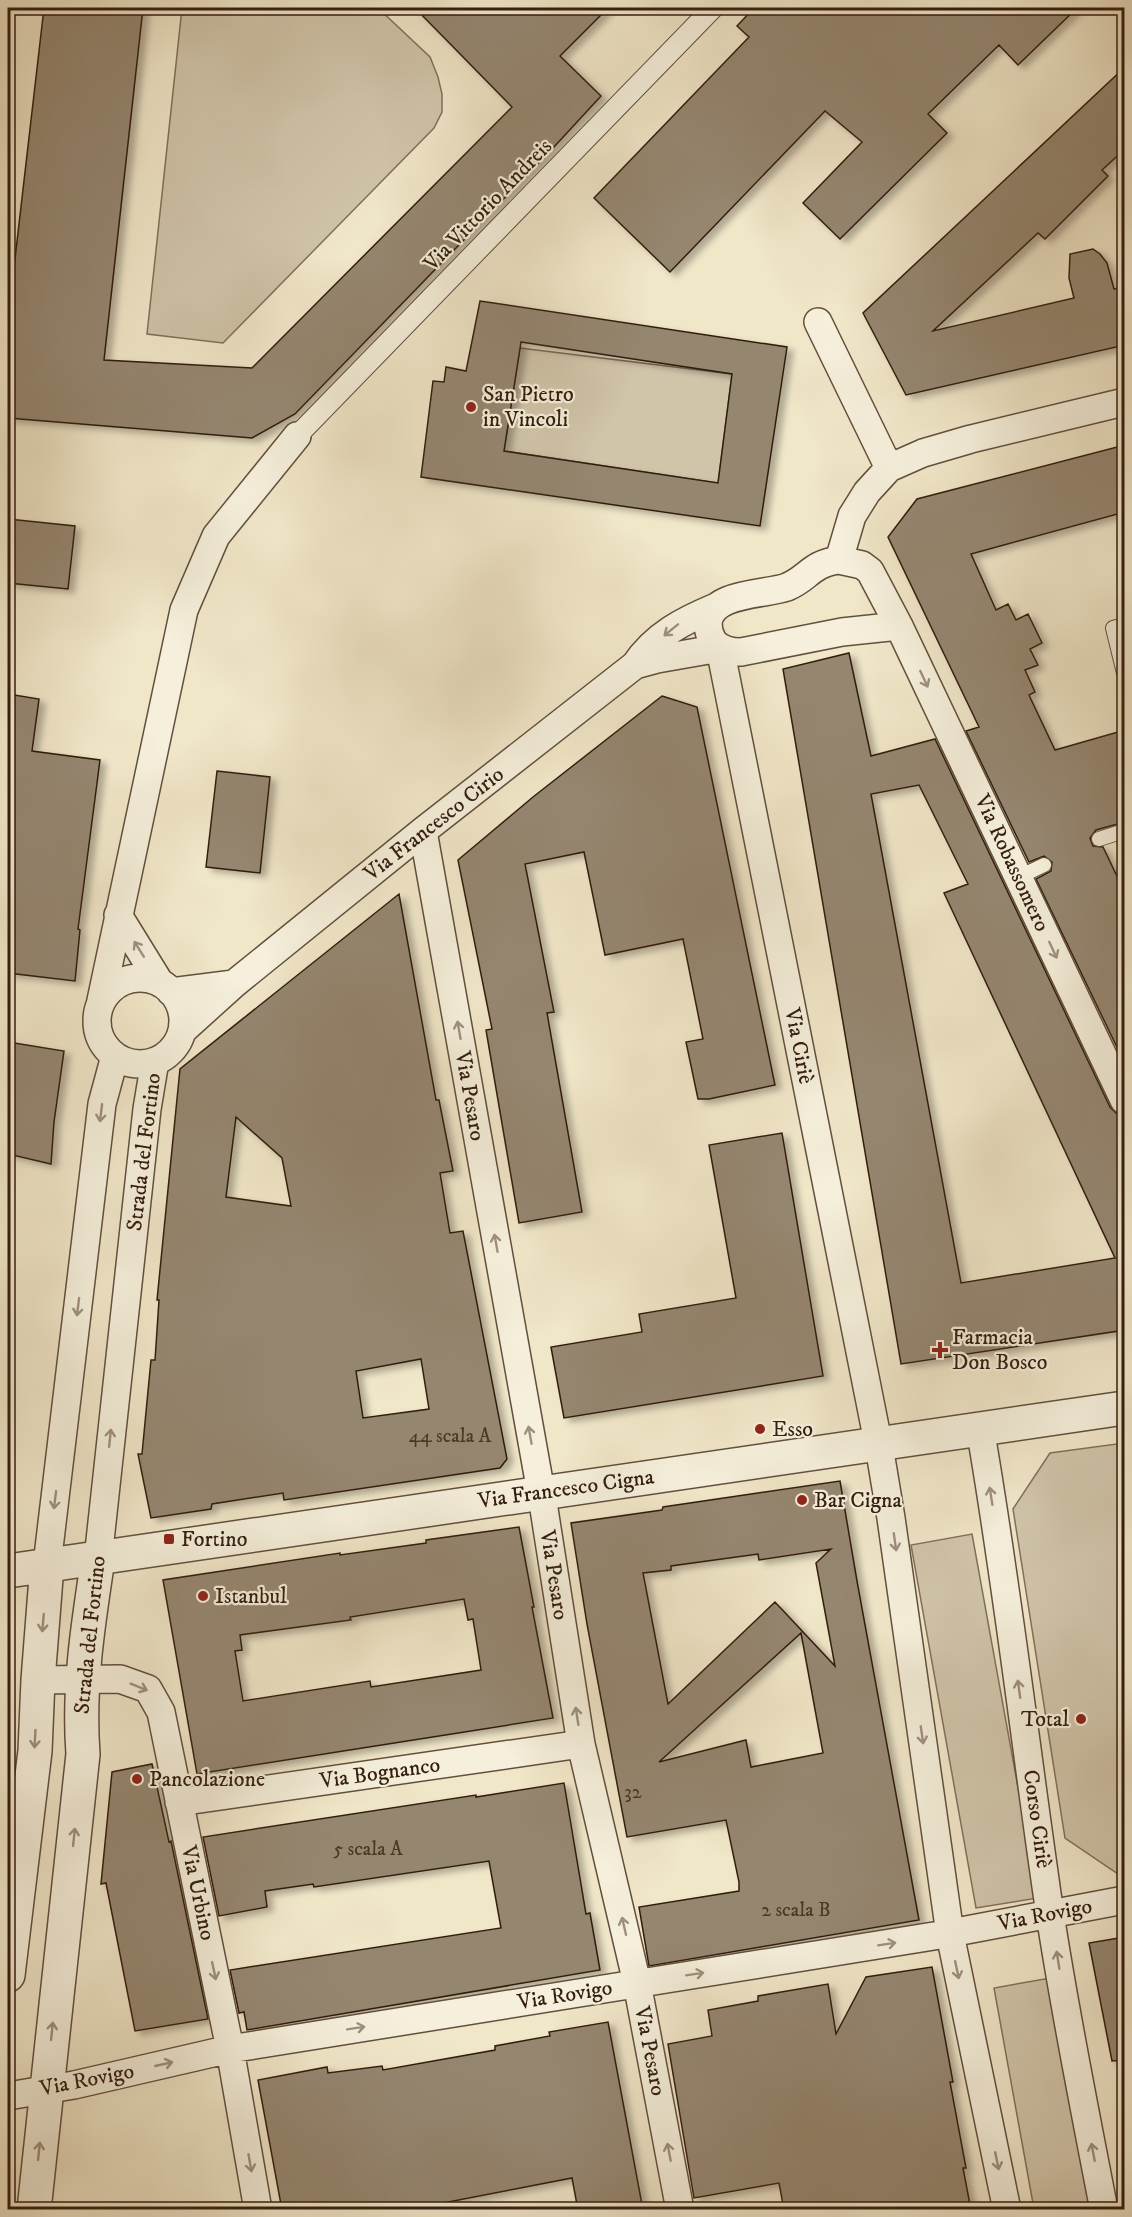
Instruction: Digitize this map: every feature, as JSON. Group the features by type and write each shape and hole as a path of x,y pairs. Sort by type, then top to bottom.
{"street":[{"name":"Via Vittorio Andreis","path":"297,436 713,8"},
{"path":"818,322 889,468"},
{"path":"839,560 852,516 867,492 889,468 924,453 971,439 1125,402"},
{"path":"118,915 179,1004 183,1017 182,1031 176,1044 167,1054 155,1061 141,1064 128,1062 115,1056 105,1046 99,1033 97,1019 118,915 184,610 216,536 297,436"},
{"name":"Via Francesco Cirio","path":"182,1031 234,984 423,831 635,665 645,651 681,622 716,607 728,599 784,588 813,568 825,562 839,560"},
{"name":"Via Robassomero","path":"839,560 862,565 870,571 899,626 1125,1100"},
{"name":"Via Ciriè","path":"716,607 708,625 710,634 720,648 878,1443"},
{"name":"Via Francesco Cirio","path":"635,665 720,648 741,652 842,632 899,626"},
{"name":"Via Pesaro","path":"423,831 540,1493 581,1744 637,1983 680,2210"},
{"path":"100,1005 113,988 132,978 146,978 166,987 234,984"},
{"name":"Strada del Fortino","path":"8,1975 35,1751 47,1565 102,1104 115,1056"},
{"name":"Strada del Fortino","path":"34,2210 45,2089 83,1754 82,1681 98,1558 147,1109 155,1061"},
{"name":"Via Francesco Cigna","path":"8,1570 1125,1408"},
{"name":"Corso Ciriè","path":"980,1428 996,1522 1050,1914 1104,2210"},
{"path":"878,1443 891,1518 950,1934 1007,2210"},
{"name":"Via Urbino","path":"38,1680 120,1679 148,1689 161,1712 230,2049 258,2210"},
{"name":"Via Bognanco","path":"179,1802 581,1744"},
{"name":"Via Rovigo","path":"8,2096 74,2085 230,2049 950,1934 1125,1899"}],"lane":[{"path":"1125,625 1113,628 1125,673"},
{"path":"1099,839 1125,831"},
{"path":"1018,877 1044,865"}],"shaded area":[{"path":"182,8 378,8 430,57 442,94 442,112 434,128 223,343 147,334"},
{"path":"520,348 732,374 718,483 504,451"},
{"path":"1124,1443 1124,1878 1065,1838 1013,1509 1050,1453"},
{"path":"972,1534 1038,1898 976,1908 911,1545"},
{"path":"1056,1977 1098,2209 1034,2209 994,1988"}],"building":[{"path":"44,8 143,8 104,360 252,368 512,107 415,8 608,8 560,56 601,96 295,414 252,438 8,418 8,319"},
{"path":"754,8 1077,8 1018,65 999,45 928,114 947,133 840,239 803,203 862,142 825,111 670,272 594,198 749,37 737,26"},
{"path":"1125,67 1125,149 1102,170 1108,176 1045,239 1038,233 933,331 1074,298 1069,278 1070,254 1093,249 1107,263 1114,289 1125,287 1125,345 906,395 863,313"},
{"path":"480,301 787,347 760,526 421,477 433,381 444,382 446,367 466,371","holes":["521,342 732,374 718,483 504,451"]},
{"path":"1125,445 1125,512 971,554 996,610 1008,604 1016,620 1028,614 1042,643 1030,649 1038,665 1025,670 1035,692 1029,695 1055,750 1125,730 1125,822 1096,830 1090,838 1093,846 1103,847 1125,893 1125,1064 1036,879 1051,871 1052,862 1044,856 1029,862 966,731 979,727 888,537 917,499"},
{"path":"8,519 75,526 68,589 8,583"},
{"path":"849,653 871,756 935,739 1110,1107 1116,1113 1125,1115 1125,1330 901,1364 783,669","holes":["919,785 968,884 944,893 1115,1258 961,1283 871,794"]},
{"path":"8,694 39,699 32,751 100,760 78,929 80,930 75,981 8,973"},
{"path":"662,696 697,707 775,1085 709,1099 698,1099 686,1042 703,1039 683,939 605,955 584,852 525,864 554,1012 547,1013 582,1212 519,1223 486,1030 492,1029 458,860 533,797"},
{"path":"217,771 270,777 260,873 206,867"},
{"path":"399,894 436,1100 439,1100 453,1171 440,1173 450,1233 463,1231 507,1459 500,1468 284,1500 283,1493 212,1504 211,1509 151,1518 138,1454 142,1454 151,1360 155,1360 159,1300 157,1300 180,1069","holes":["236,1117 282,1158 291,1206 226,1197","421,1359 429,1409 363,1418 356,1371"]},
{"path":"8,1042 64,1051 54,1122 51,1164 8,1154"},
{"path":"782,1133 823,1376 564,1418 551,1347 642,1332 639,1314 736,1298 709,1145"},
{"path":"840,1481 919,1920 649,1966 639,1907 739,1891 739,1882 726,1820 627,1837 587,1624 571,1523 662,1510 663,1507","holes":["831,1549 816,1563 835,1666 775,1602 668,1704 643,1573 671,1570 671,1566 758,1554 759,1560","801,1633 823,1753 751,1767 746,1740 659,1762"]},
{"path":"519,1527 553,1718 197,1774 163,1580 340,1553 340,1555 426,1543 426,1540","holes":["464,1599 468,1620 473,1619 481,1670 371,1687 370,1681 243,1701 235,1651 242,1650 240,1635 351,1620 350,1617"]},
{"path":"152,1764 169,1842 171,1841 208,2019 135,2031 106,1883 101,1884 112,1772"},
{"path":"564,1783 586,1914 590,1913 600,1970 247,2030 244,2012 239,2013 230,1970 501,1928 489,1861 314,1887 313,1884 265,1891 267,1907 219,1916 203,1837"},
{"path":"1125,1937 1125,2060 1112,2061 1089,1943"},
{"path":"932,1967 953,2082 950,2082 966,2168 963,2168 971,2210 784,2210 779,2183 694,2198 668,2044 712,2036 708,2010 758,2001 758,1996 828,1984 836,2034 866,1977"},
{"path":"608,2022 643,2210 578,2210 572,2178 407,2210 282,2210 258,2080 327,2067 328,2073 382,2066 383,2070 495,2050 495,2046 550,2036 549,2032"}],"place":[{"name":"San Pietro in Vincoli","path":"471,407"},
{"name":"Farmacia Don Bosco","path":"940,1350"},
{"name":"Esso","path":"760,1429"},
{"name":"Bar Cigna","path":"802,1500"},
{"name":"Fortino","path":"169,1539"},
{"name":"Istanbul","path":"203,1596"},
{"name":"Total","path":"1081,1719"},
{"name":"Pancolazione","path":"137,1779"}]}
